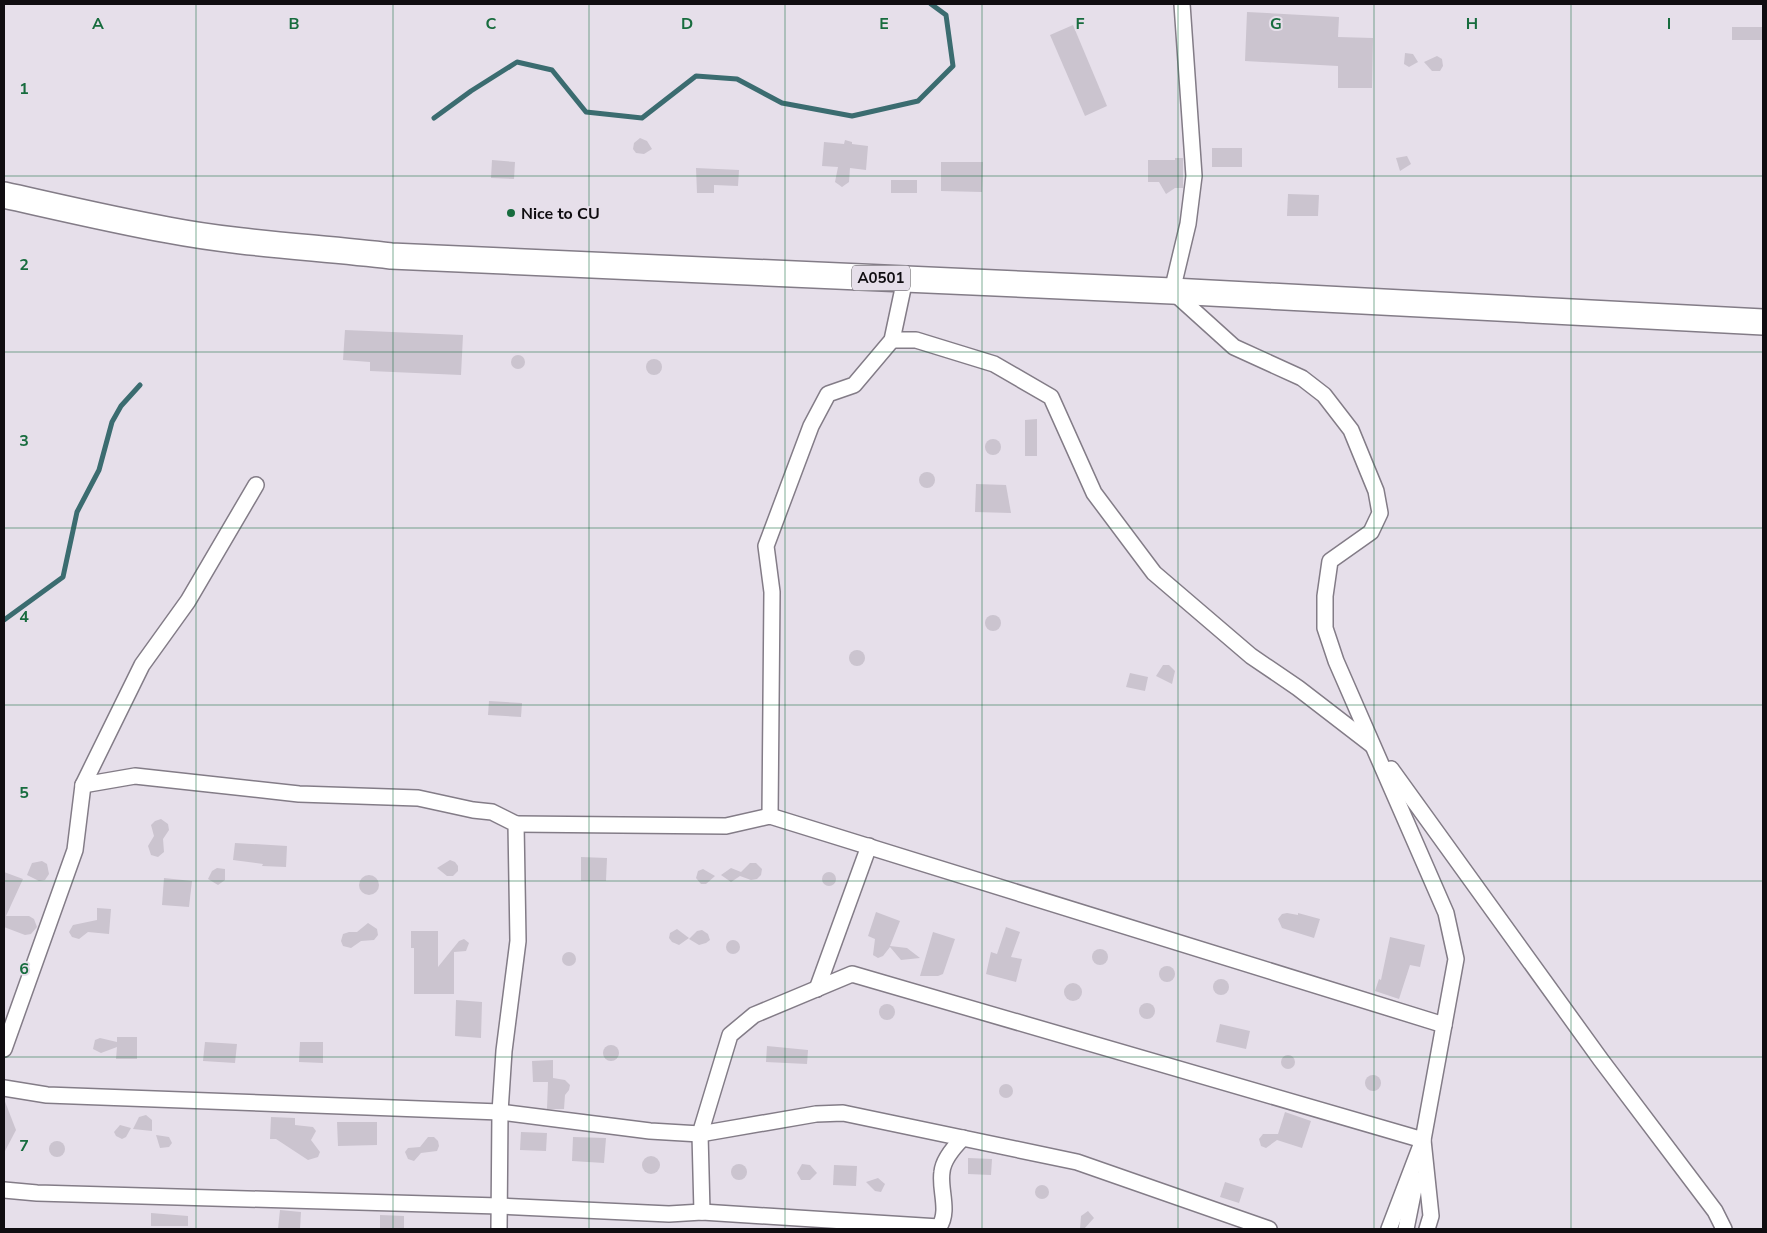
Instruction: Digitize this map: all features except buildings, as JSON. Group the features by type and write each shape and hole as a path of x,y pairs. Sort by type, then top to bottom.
{"highway":[{"name":"A0501","path":"4,195 168,230 246,242 311,246 391,256 1172,291 1763,322"}],"street":[{"path":"1182,4 1194,176 1188,224 1172,291 1234,347 1302,378 1324,395 1350,430 1376,491 1380,513 1371,532 1330,561 1325,596 1325,628 1336,661 1446,913 1456,959 1406,1229"},
{"path":"770,816 772,592 766,546 811,426 828,394 854,385 892,340 905,279"},
{"path":"892,340 916,340 994,364 1051,397 1094,493 1154,572 1251,656 1298,688 1375,748 1601,1060 1715,1211 1724,1229"},
{"path":"4,1049 75,850 83,785 142,665 188,601 256,485"},
{"path":"83,785 136,776 299,794 418,798 473,810 492,812 516,824 726,826 770,816 1446,1018"},
{"path":"498,1229 500,1112 504,1051 518,940 516,824"},
{"path":"817,989 869,846"},
{"path":"702,1212 700,1134 730,1035 754,1015 852,974 1423,1140"},
{"path":"4,1088 48,1095 500,1112 650,1131 700,1134 816,1114 844,1113 1077,1162 1269,1229"},
{"path":"4,1190 37,1193 499,1206 669,1214 702,1212 939,1227 942,1222 944,1200 942,1170 956,1145 963,1138"},
{"path":"1389,1229 1423,1140"},
{"path":"1423,1140 1431,1216 1428,1229"}],"waterway":[{"path":"434,118 471,91 517,62 552,70 586,112 642,118 696,76 737,79 782,103 852,116 918,101 953,66 946,15 931,4"},
{"path":"4,620 63,577 77,512 99,470 112,422 121,406 140,385"}],"place":[{"name":"Nice to CU","path":"511,213"}]}
